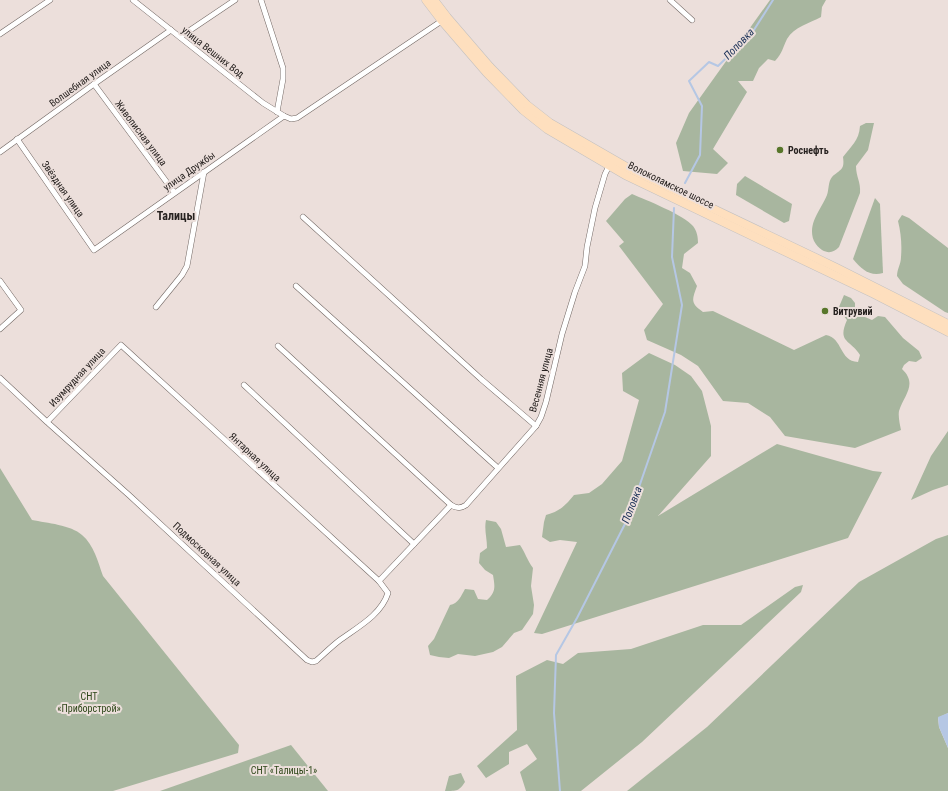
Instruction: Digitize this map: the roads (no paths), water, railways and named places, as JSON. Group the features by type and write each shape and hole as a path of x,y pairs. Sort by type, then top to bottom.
{"main road":[{"name":"Волоколамское шоссе","path":"426,0 527,105 539,115 565,132 630,169 842,270 948,324"},
{"name":"Волоколамское шоссе","path":"434,0 444,19 486,72 535,121 547,129 609,166 874,294 948,332"}],"street":[{"path":"0,34 50,0"},
{"name":"улица Вешних Вод","path":"133,0 264,103 284,116"},
{"path":"180,37 235,0"},
{"path":"261,0 283,68 284,79 277,112"},
{"path":"670,0 692,20"},
{"path":"284,116 291,119 296,118 444,19"},
{"name":"Волшебная улица","path":"0,152 171,30"},
{"name":"Живописная улица","path":"94,84 174,192"},
{"name":"улица Дружбы","path":"94,250 174,192 284,116"},
{"name":"Звёздная улица","path":"18,139 94,250"},
{"name":"Весенняя улица","path":"451,504 456,508 462,508 466,505 536,426 541,417 562,334 585,266 587,247 595,208 605,174 609,166"},
{"path":"156,307 187,266 204,172"},
{"path":"303,217 481,379 536,426"},
{"path":"0,280 21,310 0,329"},
{"path":"296,286 498,468"},
{"name":"Изумрудная улица","path":"47,422 120,345"},
{"name":"Янтарная улица","path":"120,345 379,581"},
{"path":"278,346 451,504 379,581"},
{"name":"Подмосковная улица","path":"0,378 307,660 312,662 316,661 338,641 355,630 380,609 386,601 388,593 379,581"},
{"path":"244,385 414,544"}],"water":[{"path":"948,713 948,748 939,727 938,717"}],"waterway":[{"name":"Поповка","path":"685,183 700,155 702,106 689,81 709,62 718,66 752,33 773,0"},
{"name":"Поповка","path":"560,791 554,713 556,655 577,618 629,516 665,412 682,305 672,257 674,208"}],"place":[{"name":"Роснефть","path":"780,150"},
{"name":"Витрувий","path":"825,311"}],"district":[{"name":"Талицы","path":"176,216"}],"park label":[{"name":"СНТ «Приборстрой»","path":"89,702"},
{"name":"СНТ «Талицы-1»","path":"284,770"}]}
